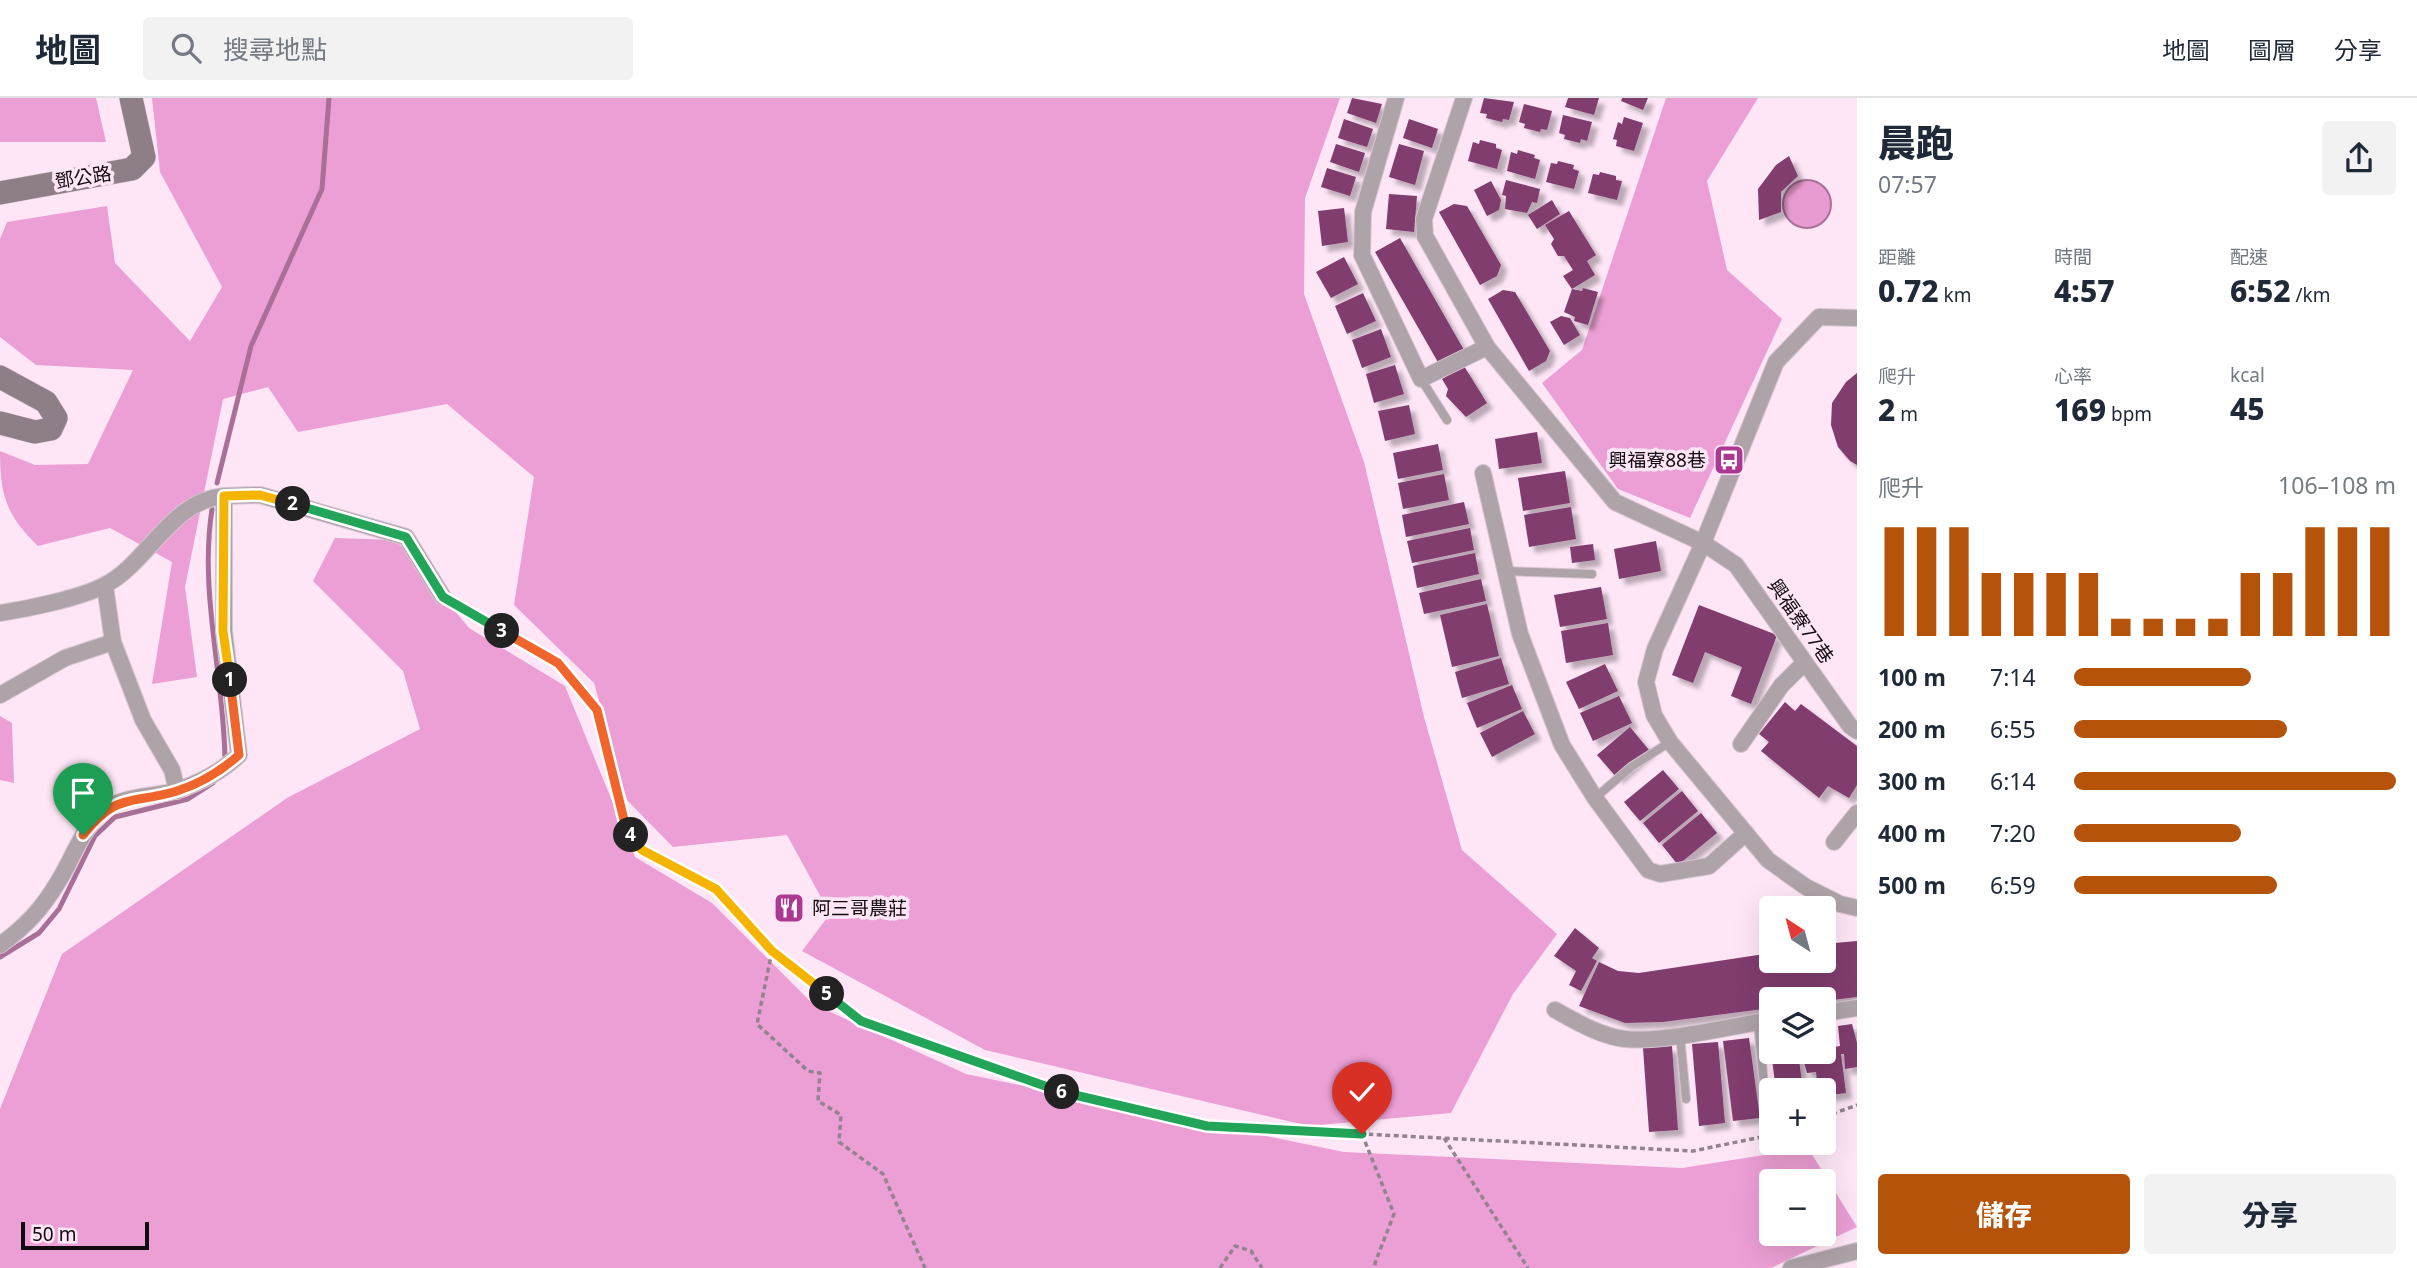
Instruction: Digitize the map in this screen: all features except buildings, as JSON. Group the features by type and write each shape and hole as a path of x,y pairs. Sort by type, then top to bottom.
{"street":[{"name":"鄧公路","path":"0,193 132,169 144,157 131,98"},
{"path":"1396,98 1363,212 1362,256 1421,379 1487,347"},
{"path":"1464,98 1424,219 1425,236 1487,347 1615,502 1703,543"},
{"path":"1857,318 1819,317 1776,362 1703,543 1655,649 1646,682 1654,715 1670,742 1768,860 1806,887 1840,904 1857,908"},
{"path":"0,377 46,402 56,418 51,429 35,432 0,423"},
{"path":"1483,473 1503,571 1520,634 1562,745 1595,798 1648,870 1660,874 1709,866 1746,833"},
{"path":"0,612 26,609 105,586 130,565 176,518 205,498 224,496 260,495 406,537 443,597"},
{"path":"0,945 28,925 58,882 83,835 101,813 123,800 177,791 210,775 239,755 223,631 224,496"},
{"name":"興福寮77巷","path":"1703,543 1736,565 1804,663 1850,726 1857,731"},
{"path":"105,586 113,642 143,720 172,770 177,791"},
{"path":"0,695 65,658 113,642"},
{"path":"1741,744 1781,686 1804,663"},
{"path":"1834,842 1857,813"},
{"path":"1836,1011 1857,1008"},
{"path":"1555,1010 1590,1029 1625,1039 1680,1035 1759,1022"},
{"path":"1791,1268 1857,1251"}],"lane":[{"path":"1421,379 1447,420"},
{"path":"1503,571 1592,574"},
{"path":"1595,798 1631,767 1670,742"},
{"path":"1680,1035 1686,1099"}],"path":[{"path":"443,597 558,663 597,710 626,828 642,850 716,889 772,951 861,1021 1073,1096 1207,1126 1693,1151 1759,1137"},
{"path":"772,951 757,1024 808,1072 820,1073 818,1101 841,1115 839,1142 883,1174 925,1268"},
{"path":"1836,1113 1857,1105"},
{"path":"1362,1134 1394,1214 1375,1263 1376,1268"},
{"path":"1444,1138 1528,1268"},
{"path":"1220,1268 1235,1247 1251,1251 1262,1268"}],"shaded area":[{"path":"0,98 96,98 106,142 0,142"},
{"path":"152,98 1340,98 1305,198 1304,294 1364,462 1424,717 1462,850 1557,934 1513,994 1451,1113 1309,1126 985,1050 802,951 830,914 787,835 673,847 627,800 594,683 514,605 534,477 447,404 298,432 268,387 223,399 185,587 197,677 152,684 172,562 110,528 38,546 12,514 1,480 0,466 0,451 35,465 88,464 133,370 36,365 0,337 0,239 7,222 107,206 115,263 190,341 222,287 160,172"},
{"path":"1666,98 1758,98 1707,181 1727,270 1782,319 1690,518 1618,489 1542,383 1582,350"},
{"path":"1807,180 1824,187 1831,204 1824,221 1807,228 1790,221 1783,204 1790,187"},
{"path":"335,538 396,540 469,628 565,686 635,857 712,903 813,1004 966,1074 1344,1152 1682,1168 1764,1155 1812,1155 1821,1169 1759,1169 1759,1246 1817,1246 1771,1268 0,1268 0,1109 62,954 287,798 420,729 403,671 313,581"},
{"path":"0,716 12,723 14,783 0,780"},
{"path":"1836,1193 1857,1227 1836,1237"}],"waterway":[{"path":"217,483 251,346 322,189 329,98"},
{"path":"212,509 208,572 225,760"},
{"path":"0,957 39,933 59,909 95,836 115,817 188,799 213,783"}],"place":[{"name":"興福寮88巷","path":"1729,460"},
{"name":"阿三哥農莊","path":"789,908"}],"route":[{"path":"83,835 101,813 123,800 177,791 228,765 239,755 223,631 224,496 260,495 406,537 443,597 558,663 597,710 613,766 626,828 642,850 716,889 772,951 861,1021 1073,1096 1207,1126 1362,1134"}]}
